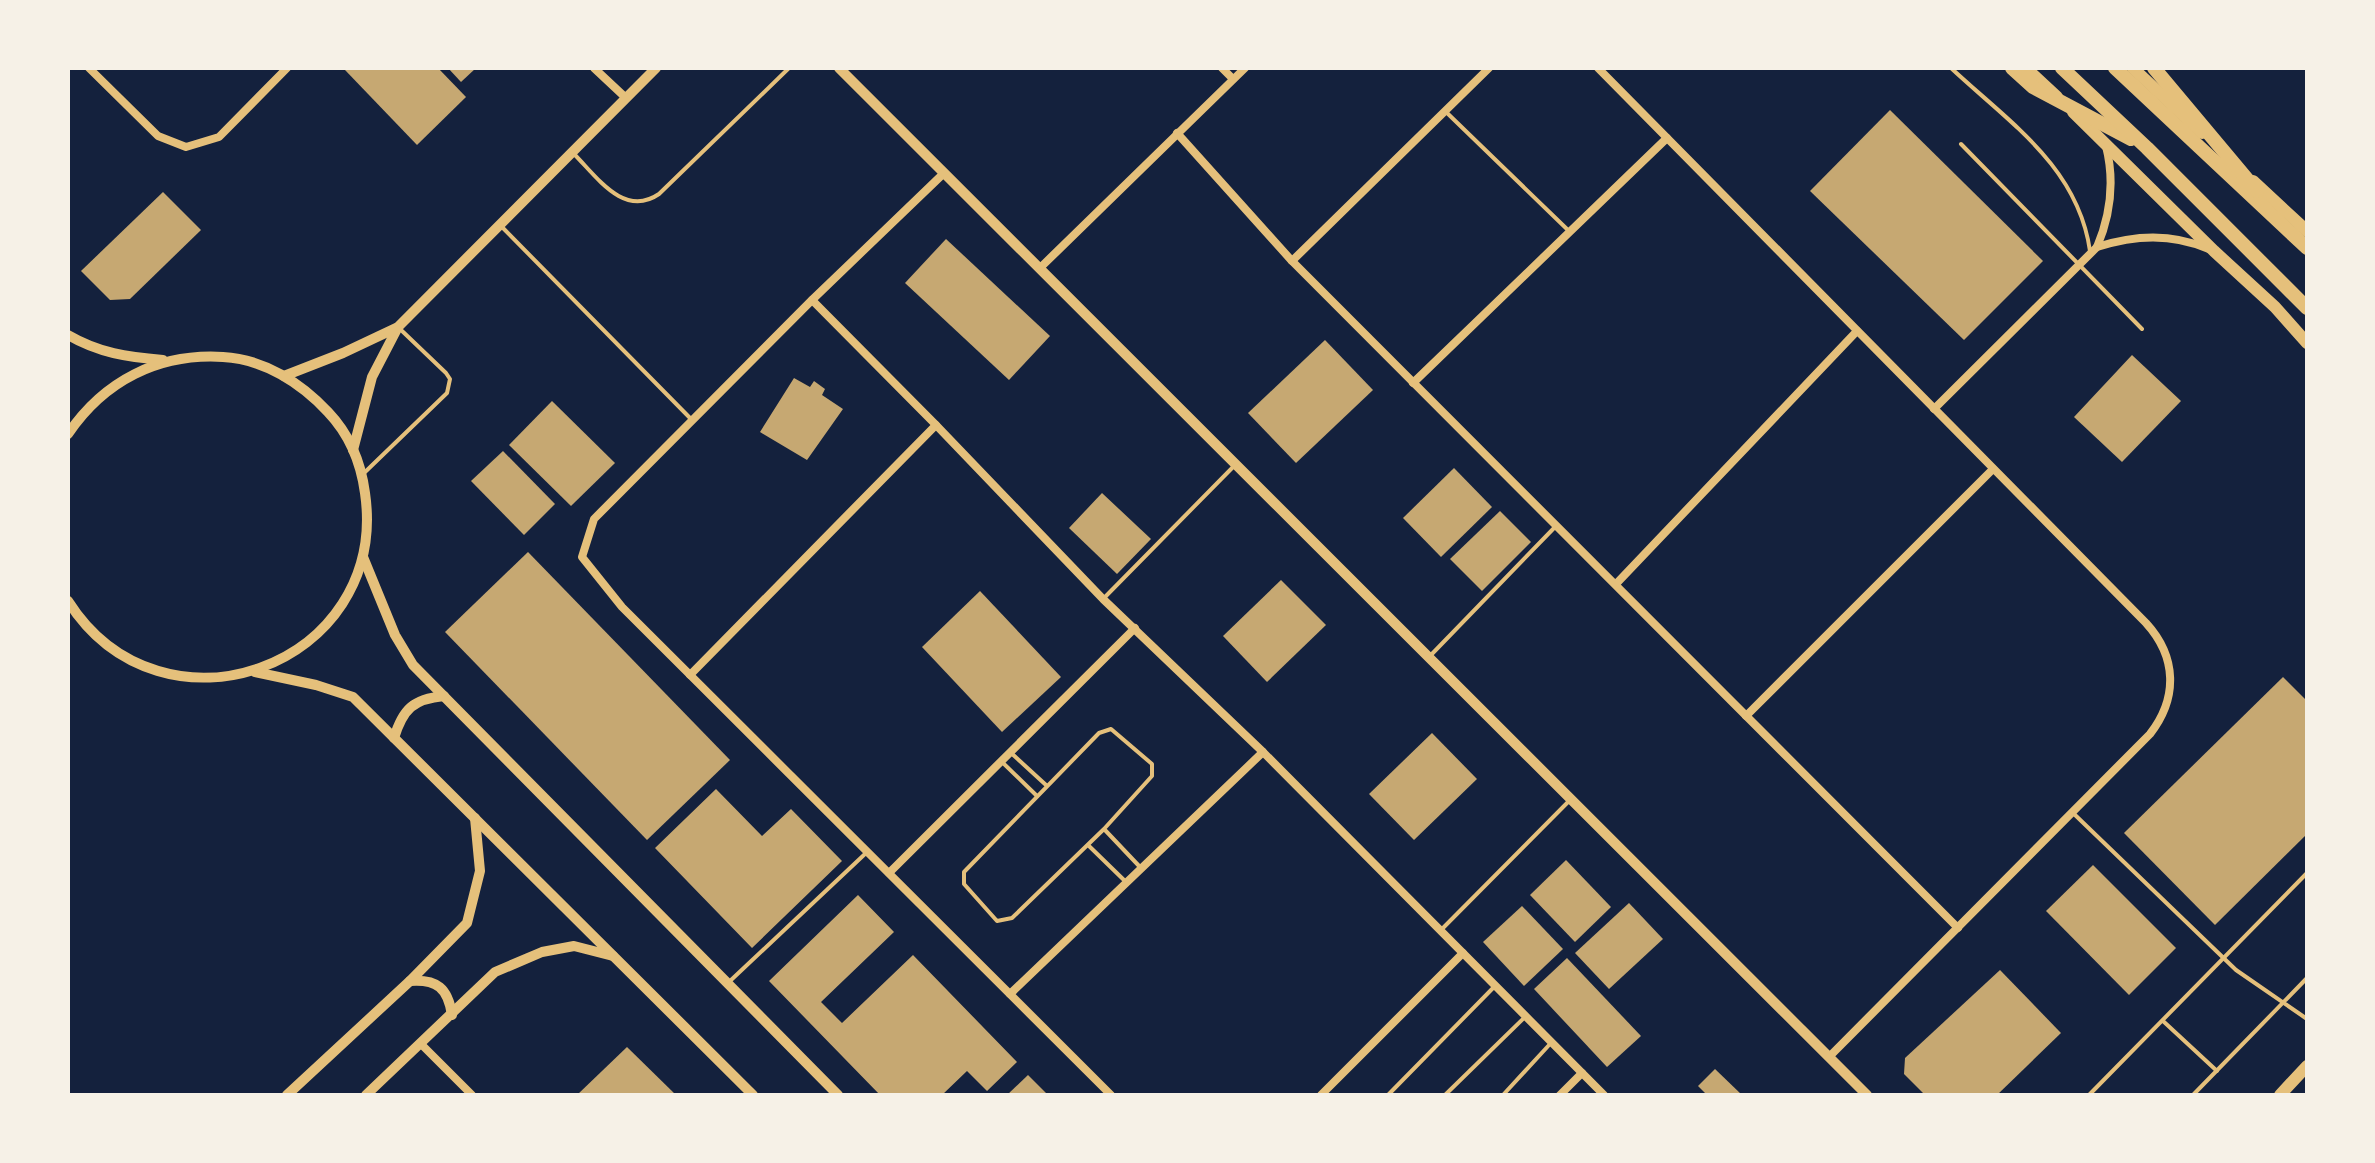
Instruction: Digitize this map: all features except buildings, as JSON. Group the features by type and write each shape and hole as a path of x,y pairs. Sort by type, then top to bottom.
{"highway":[{"path":"2012,68 2033,87 2147,148"},
{"path":"2062,68 2307,308"},
{"path":"2115,68 2307,248"},
{"path":"2154,68 2280,219 2283,227"}],"main road":[{"path":"2026,68 2275,307 2307,343"},
{"path":"2133,68 2307,231"},
{"path":"2280,1095 2307,1066"}],"street":[{"path":"89,68 158,136 186,147 219,137 287,68"},
{"path":"594,68 626,98"},
{"path":"353,450 372,377 398,327 656,68"},
{"path":"839,68 1867,1095"},
{"path":"1222,68 1233,79"},
{"path":"1041,267 1245,68"},
{"path":"1292,261 1489,68"},
{"path":"1598,68 2156,634 2169,662 2170,693 2159,722 2073,813 1829,1057"},
{"path":"1177,133 1292,261 1958,928"},
{"path":"1413,383 1667,138"},
{"path":"1934,409 2094,250 2104,230 2111,195 2105,141"},
{"path":"943,174 812,300 594,519 582,557 622,607 1111,1095"},
{"path":"2094,250 2136,237 2156,236 2176,238 2214,251"},
{"path":"812,300 1103,599 1263,752 1604,1095"},
{"path":"284,376 398,327"},
{"path":"1616,584 1857,331"},
{"path":"68,335 89,347 121,357 169,360"},
{"path":"68,434 82,413 107,389 136,371 169,360 198,356 228,357 257,364 284,376 313,395 336,421 353,450 362,474 368,516 363,557 348,595 324,628 292,654 255,672 217,679 178,677 141,666 108,647 80,620 68,601"},
{"path":"690,675 936,425"},
{"path":"1746,716 1993,469"},
{"path":"363,557 395,635 413,665 838,1095"},
{"path":"889,873 1135,628"},
{"path":"255,672 316,685 353,697 753,1095"},
{"path":"394,738 400,716 414,704 430,697 444,696"},
{"path":"1010,994 1263,752"},
{"path":"287,1095 410,981 467,923 480,871 475,818"},
{"path":"366,1095 495,972 542,952 574,946 613,956"},
{"path":"1321,1095 1463,953"},
{"path":"410,981 426,980 440,987 450,999 452,1015"},
{"path":"421,1044 472,1095"},
{"path":"1560,1095 1582,1073"}],"lane":[{"path":"572,152 625,201 649,201 789,68"},
{"path":"1951,68 2057,170 2077,201 2094,250"},
{"path":"1445,111 1570,232"},
{"path":"1961,144 2142,329"},
{"path":"500,225 692,420"},
{"path":"362,474 447,393 450,386 446,373 398,327"},
{"path":"1103,599 1237,463"},
{"path":"1430,656 1557,526"},
{"path":"1111,729 1152,764 1152,776 1089,846 1012,918 997,921 964,884 964,872 1046,785 1099,733 1111,729"},
{"path":"1010,752 1046,785"},
{"path":"1001,761 1037,796"},
{"path":"1440,931 1572,798"},
{"path":"2073,813 2223,958 2250,981 2307,1019"},
{"path":"1104,829 1141,868"},
{"path":"1089,846 1126,882"},
{"path":"728,983 867,852"},
{"path":"2089,1095 2307,873"},
{"path":"2193,1095 2307,978"},
{"path":"1388,1095 1496,985"},
{"path":"1445,1095 1526,1015"},
{"path":"2163,1021 2217,1071"},
{"path":"1503,1095 1552,1042"}]}
